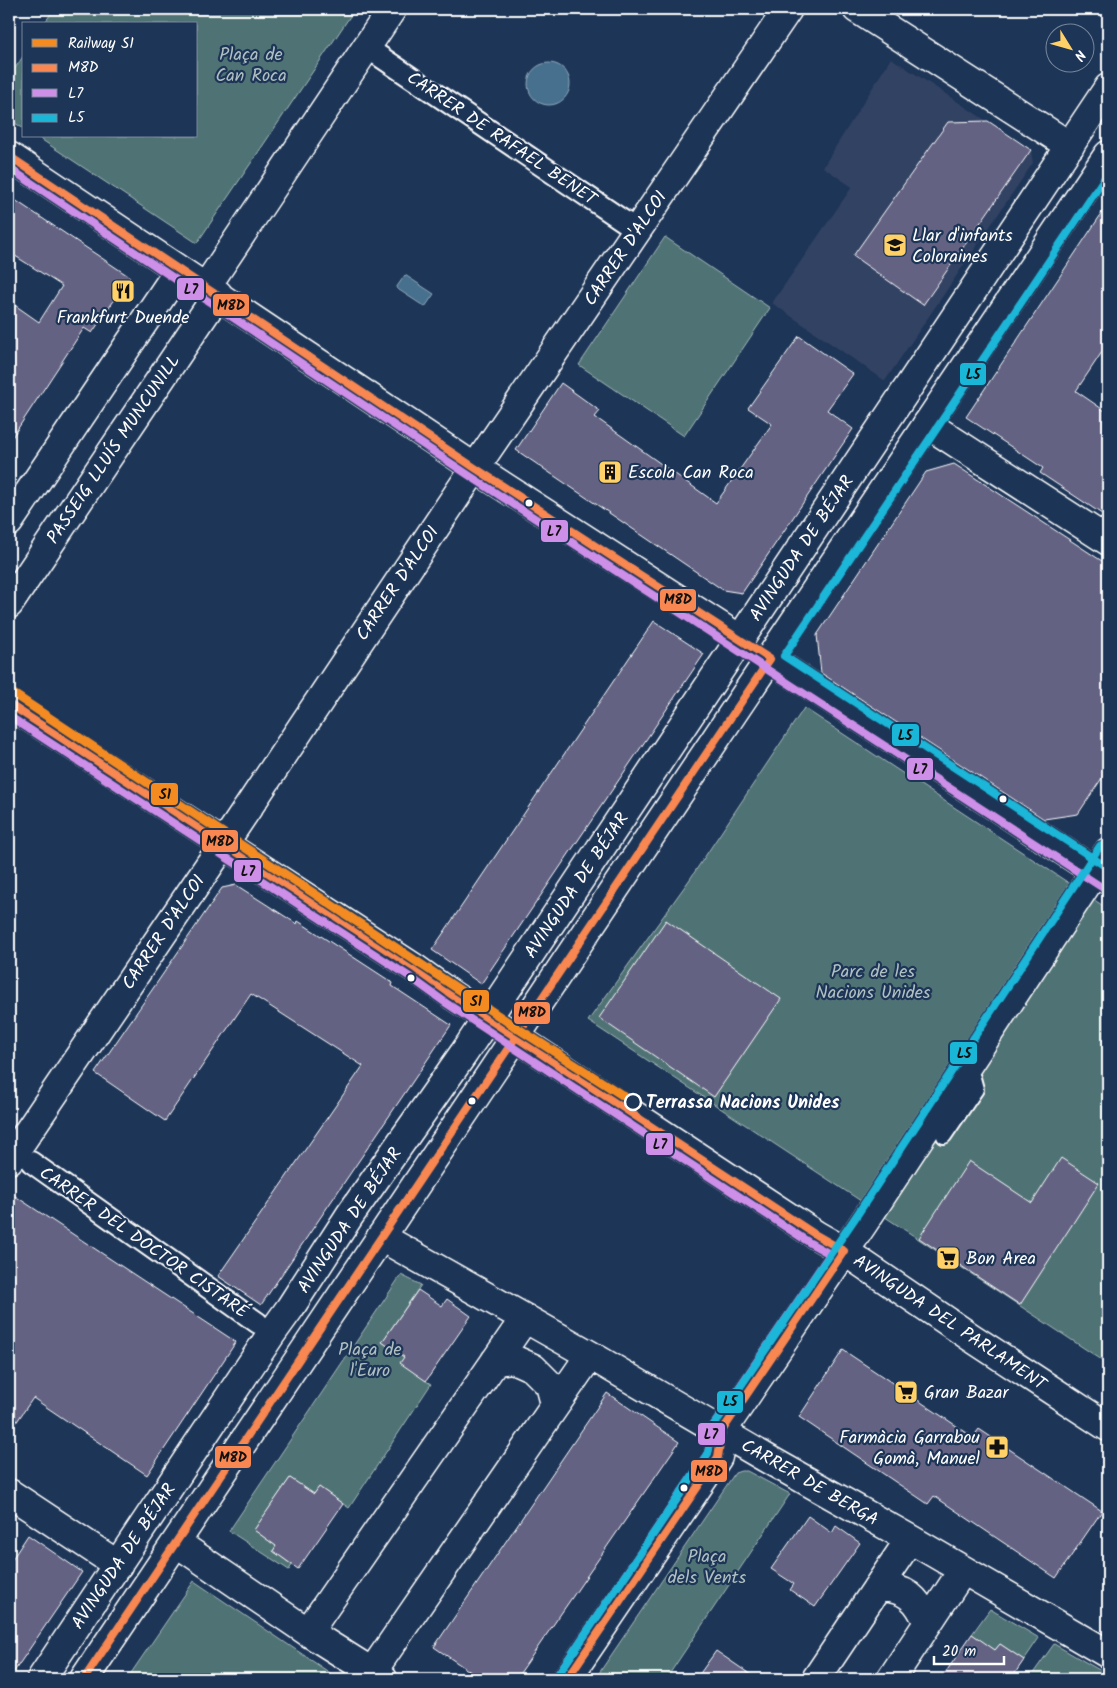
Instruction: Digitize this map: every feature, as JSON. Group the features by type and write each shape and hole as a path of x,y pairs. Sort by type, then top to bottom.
{"street":[{"path":"212,291 392,9"},
{"name":"CARRER D'ALCOI","path":"20,1161 223,844 475,468 788,9"},
{"path":"857,9 1070,146"},
{"name":"CARRER DE RAFAEL BENET","path":"366,47 637,230"},
{"name":"AVINGUDA DE BÉJAR","path":"41,1679 350,1215 487,1018 1108,88"},
{"path":"9,156 475,468 740,640 1104,868 965,1069 722,1431 718,1457 567,1679"},
{"name":"AVINGUDA DE BÉJAR","path":"84,1679 927,424 1104,170"},
{"path":"9,522 179,270"},
{"name":"PASSEIG LLUÍS MUNCUNILL","path":"9,604 212,291"},
{"path":"927,424 1108,541"},
{"name":"AVINGUDA DEL PARLAMENT","path":"9,704 816,1235 844,1251 1108,1427"},
{"name":"CARRER DEL DOCTOR CISTARÉ","path":"20,1161 258,1323"},
{"name":"CARRER DE BERGA","path":"381,1237 590,1355 1108,1654"},
{"path":"308,1632 524,1318"},
{"path":"176,1543 377,1676 555,1404 590,1355"},
{"path":"495,1361 513,1359 533,1368 550,1385 555,1404"},
{"path":"9,1493 118,1565"},
{"path":"816,1679 910,1539"},
{"path":"891,1679 963,1570"},
{"path":"877,1588 892,1587 910,1596 922,1607 928,1623"}],"lane":[{"path":"944,1136 976,1089 973,1078 965,1069"}],"shaded area":[{"name":"Llar d'infants Coloraines","path":"891,58 1031,150 1033,163 885,381 772,303 852,187 823,167"},
{"path":"549,63 564,69 570,84 564,99 549,105 534,99 528,84 534,69"},
{"path":"405,275 434,294 425,307 396,288"}],"green space":[{"name":"Plaça de Can Roca","path":"54,9 355,9 197,243 39,138 198,138 198,22 45,22"},
{"path":"22,58 22,128 9,119 9,77"},
{"path":"665,237 770,308 684,436 579,365"},
{"name":"Parc de les Nacions Unides","path":"804,708 1108,909 1108,1364 588,1021 690,879"},
{"name":"Plaça de l'Euro","path":"401,1275 421,1285 382,1342 404,1357 431,1384 349,1508 319,1487 314,1494 290,1478 254,1530 276,1546 273,1551 292,1565 289,1570 229,1531"},
{"name":"Plaça dels Vents","path":"747,1471 790,1494 666,1679 595,1679 735,1473"},
{"path":"194,1581 339,1679 127,1679"},
{"path":"990,1609 1039,1638 1024,1660 1000,1644 995,1650 972,1634"},
{"path":"1054,1644 1108,1675 1108,1679 1029,1679"}],"building":[{"path":"988,121 1031,150 923,305 853,256 948,122"},
{"path":"9,196 130,277 92,333 84,328 9,442 9,301 39,322 62,286 9,252"},
{"path":"1108,204 1108,343 1076,391 1108,413 1108,518 1040,473 1043,468 966,417"},
{"name":"Escola Can Roca","path":"799,336 853,374 827,410 853,429 742,593 723,590 516,450 561,383 600,411 595,417 716,503 772,424 748,408"},
{"path":"954,464 1108,565 1108,769 1078,814 1044,819 821,673 817,635 926,472"},
{"path":"654,621 704,654 481,984 432,950"},
{"path":"236,885 297,924 298,921 393,983 392,986 451,1025 261,1305 218,1276 363,1066 251,994 165,1121 95,1073 222,888"},
{"path":"666,920 781,999 714,1097 599,1018"},
{"path":"1061,1158 1099,1183 1020,1305 919,1238 969,1161 1032,1203"},
{"path":"9,1192 236,1342 147,1475 33,1398 9,1433"},
{"path":"418,1290 442,1306 447,1299 471,1316 426,1381 400,1363 404,1357 382,1342"},
{"path":"843,1350 973,1437 979,1429 1102,1511 1056,1578 934,1496 928,1504 799,1417"},
{"path":"607,1393 679,1442 516,1679 481,1679 434,1647"},
{"path":"290,1478 314,1494 319,1487 343,1504 298,1569 273,1551 276,1546 254,1530"},
{"path":"808,1516 832,1533 836,1526 860,1543 815,1607 790,1590 794,1584 771,1569"},
{"path":"28,1535 82,1572 9,1679 9,1564"},
{"path":"972,1634 995,1650 1000,1644 1024,1660 1011,1679 941,1679"},
{"path":"716,1651 757,1679 696,1679"}],"rail line":[{"name":"S1","path":"9,691 517,1028 633,1102"}],"transit line":[{"name":"M8D","path":"9,156 475,468 770,659 84,1679"},
{"name":"L7","path":"9,168 470,476 1103,888"},
{"name":"L5","path":"1108,173 784,656 1108,868"},
{"name":"M8D","path":"9,704 416,969 452,995 816,1235 844,1251 722,1431 718,1457 567,1679"},
{"name":"L7","path":"9,716 410,977 446,1003 810,1243 830,1254 713,1426 708,1453 559,1673"},
{"name":"L5","path":"559,1673 708,1453 714,1425 855,1218 1100,846"}],"place":[{"name":"Llar d'infants Coloraines","path":"895,245"},
{"name":"Frankfurt Duende","path":"123,291"},
{"name":"Escola Can Roca","path":"610,472"},
{"name":"Terrassa Nacions Unides","path":"633,1102"},
{"name":"Bon Area","path":"948,1258"},
{"name":"Gran Bazar","path":"906,1392"},
{"name":"Farmàcia Garrabou Gomà, Manuel","path":"997,1447"}]}
